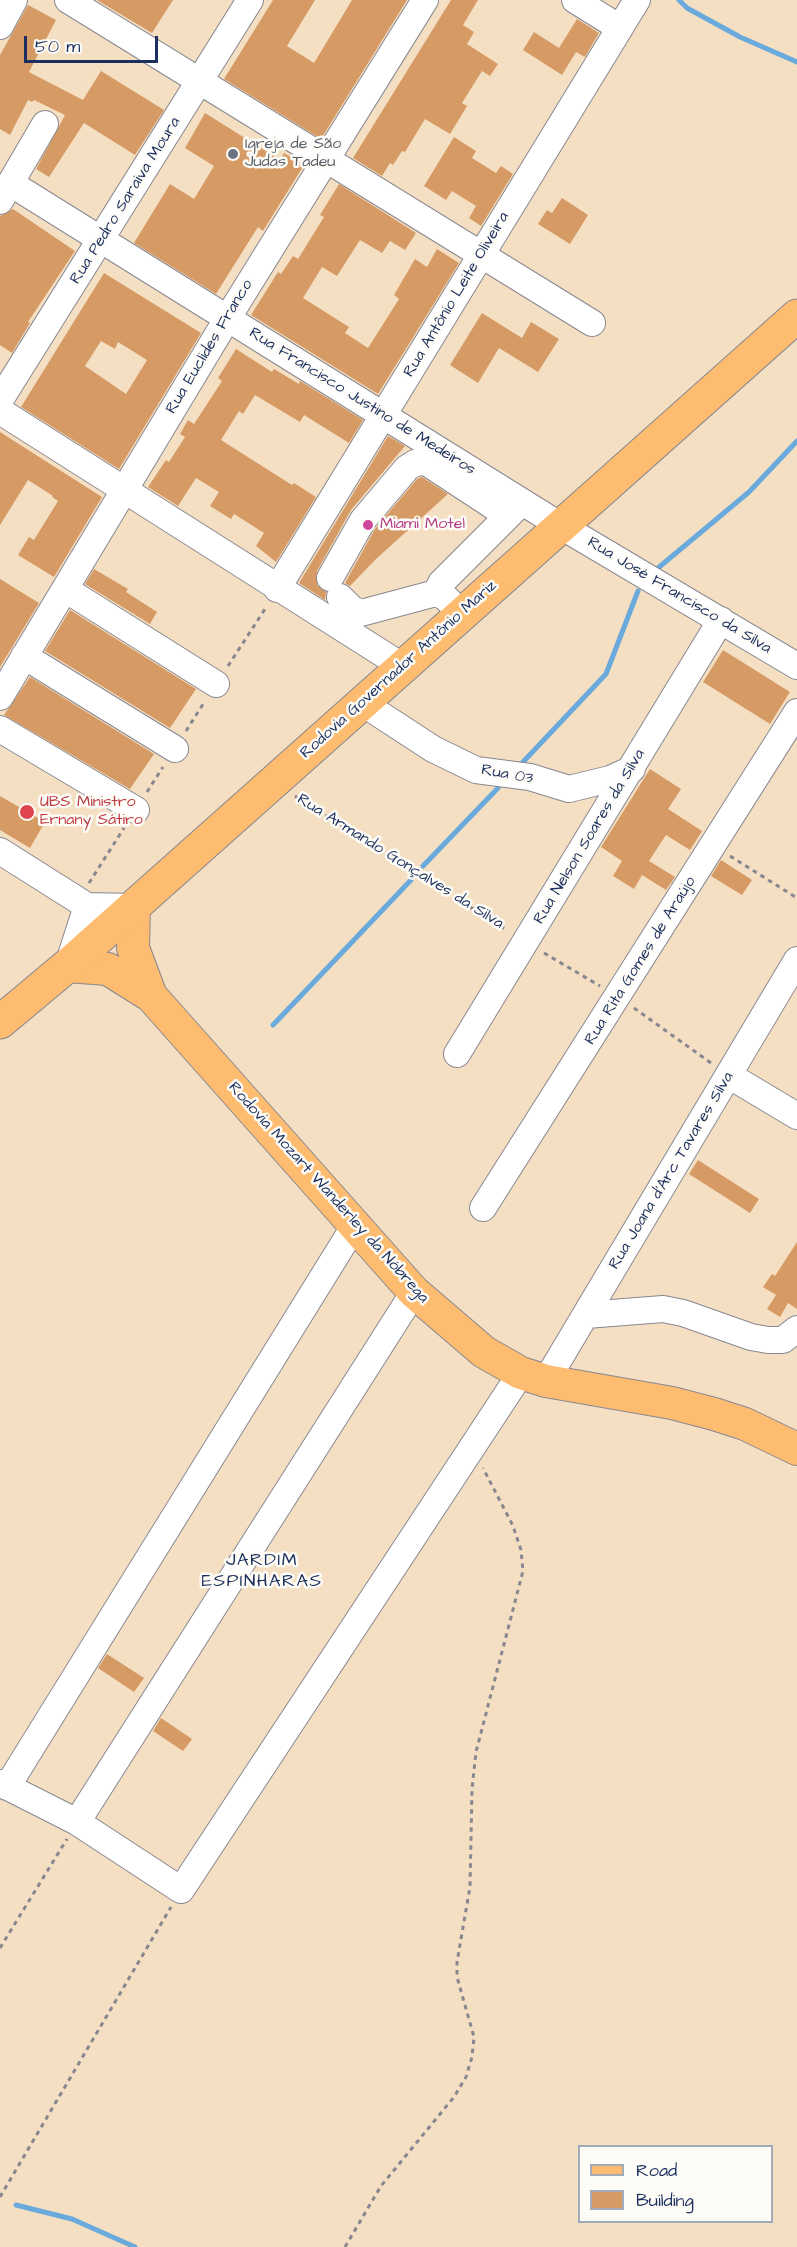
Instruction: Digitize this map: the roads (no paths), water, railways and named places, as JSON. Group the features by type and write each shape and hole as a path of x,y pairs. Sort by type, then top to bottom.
{"highway":[{"name":"Rodovia Governador Antônio Mariz","path":"0,1022 134,907 797,316"}],"main road":[{"name":"Rodovia Mozart Wanderley da Nóbrega","path":"134,907 117,955 414,1292 484,1352 534,1377 714,1414 745,1424 797,1449"},
{"path":"67,966 117,955"}],"street":[{"path":"0,26 14,0"},
{"path":"68,0 592,323"},
{"name":"Rua Pedro Saraiva Moura","path":"0,400 250,0"},
{"name":"Rua Euclides Franco","path":"0,697 227,319 425,0"},
{"path":"575,0 620,28"},
{"name":"Rua Antônio Leite Oliveira","path":"277,589 637,0"},
{"path":"5,192 45,124"},
{"name":"Rua Francisco Justino de Medeiros","path":"5,192 101,241 384,415 515,509 561,526"},
{"path":"0,411 277,589 402,666"},
{"path":"436,593 441,583 515,509 460,483 426,462 415,463 407,468 363,520 335,588 352,609 361,613 436,593 446,597 462,614"},
{"name":"Rua José Francisco da Silva","path":"561,526 797,666"},
{"path":"65,589 216,684"},
{"name":"Rua Nelson Soares da Silva","path":"457,1054 721,620"},
{"path":"24,656 175,749"},
{"name":"Rua 03","path":"362,702 433,749 476,770 530,777 569,789 610,779 632,769"},
{"name":"Rua Rita Gomes de Araújo","path":"483,1208 797,712"},
{"path":"0,729 136,810"},
{"path":"0,851 87,906 134,907"},
{"path":"67,966 87,906"},
{"name":"Rua Joana d'Arc Tavares Silva","path":"77,1822 181,1890 472,1445 586,1315 797,960"},
{"path":"730,1076 797,1116"},
{"path":"355,1225 3,1785 77,1822 414,1292"},
{"path":"586,1315 663,1309 683,1313 751,1337 790,1334"}],"waterway":[{"path":"679,0 687,8 740,37 797,62"},
{"path":"658,568 749,492 797,441"},
{"path":"523,762 606,674 638,591"},
{"path":"423,866 498,788"},
{"path":"273,1025 411,880"},
{"path":"16,2205 72,2219 135,2247"}],"place":[{"name":"Igreja de São Judas Tadeu","path":"233,154"},
{"name":"Miami Motel","path":"368,525"},
{"name":"UBS Ministro Ernany Sátiro","path":"27,812"}],"district":[{"name":"JARDIM ESPINHARAS","path":"262,1571"}]}
